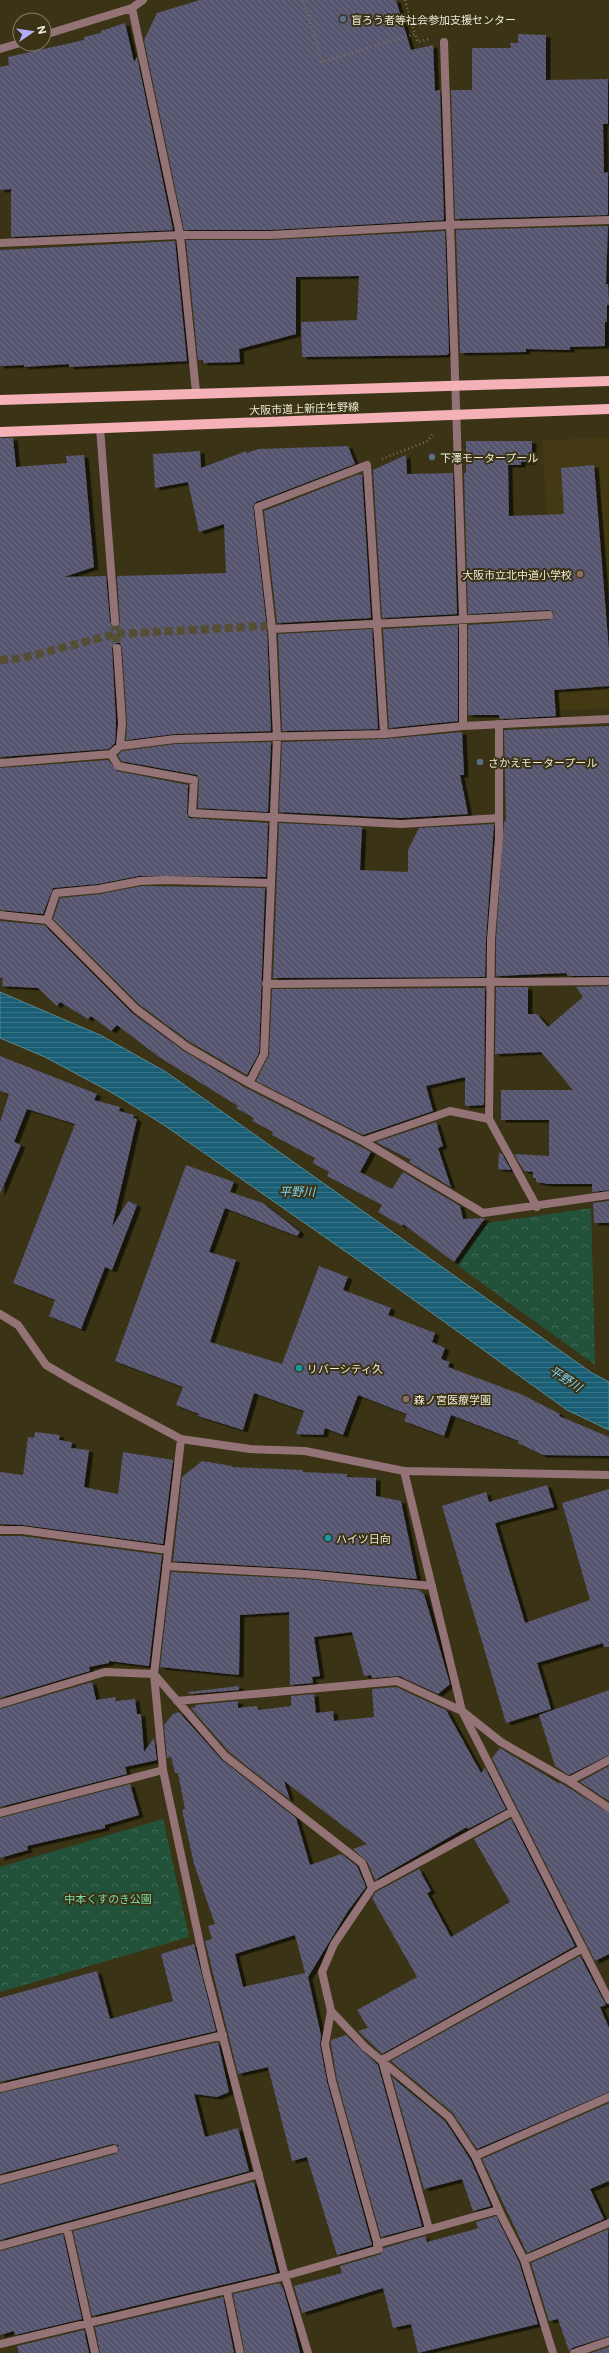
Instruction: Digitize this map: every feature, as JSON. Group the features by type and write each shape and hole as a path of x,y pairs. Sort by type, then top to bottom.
{"main road":[{"name":"大阪市道上新庄生野線","path":"0,400 196,392 455,387 609,380"},
{"name":"大阪市道上新庄生野線","path":"0,432 609,409"}],"street":[{"path":"52,33 132,8 143,0"},
{"path":"132,8 180,235 196,392"},
{"path":"444,42 463,618 463,726"},
{"path":"0,49 12,45"},
{"path":"0,243 180,235 270,235 449,225 609,220"},
{"path":"100,428 115,622"},
{"path":"249,1083 264,1054 277,738 272,629 258,507 367,465 384,734"},
{"path":"272,629 377,622 549,615"},
{"path":"117,648 122,723 120,746"},
{"path":"0,763 111,754 120,746 175,739 277,738 384,734 463,726 609,719"},
{"path":"499,724 499,818 490,983 489,1119 537,1207"},
{"path":"111,754 118,766 194,780 192,812 274,818 401,824 499,818"},
{"path":"47,920 56,893 99,889 140,881 165,880 271,883"},
{"path":"0,915 47,920 136,1009 187,1047 249,1083 364,1141 483,1213 537,1207 609,1195"},
{"path":"266,984 609,981"},
{"path":"364,1141 450,1111 489,1119"},
{"path":"0,1314 18,1325 46,1365 181,1439 250,1449 305,1451 404,1471 609,1475"},
{"path":"181,1439 154,1674 163,1770 206,1972 285,2276 308,2353"},
{"path":"404,1471 462,1711 609,2000"},
{"path":"0,1530 22,1530 168,1550"},
{"path":"166,1566 306,1574 432,1586"},
{"path":"0,1704 105,1672 154,1674 225,1756 362,1863 372,1888"},
{"path":"178,1701 397,1681 462,1711 501,1742 569,1781 609,1808"},
{"path":"569,1781 609,1760"},
{"path":"0,1814 163,1770"},
{"path":"0,2344 228,2291 379,2248 332,2081 325,2044 331,2011 322,1972 334,1944 372,1888 513,1811"},
{"path":"382,2060 583,1948"},
{"path":"331,2011 365,2047 449,2117 475,2156 498,2210 524,2260 553,2353"},
{"path":"0,2088 222,2035"},
{"path":"382,2060 429,2229"},
{"path":"475,2156 609,2097"},
{"path":"0,2180 114,2149"},
{"path":"0,2246 258,2174"},
{"path":"377,2244 498,2210"},
{"path":"524,2260 609,2223"},
{"path":"67,2228 95,2353"},
{"path":"228,2291 240,2353"},
{"path":"574,2353 609,2341"}],"path":[{"path":"303,0 322,62 415,34"},
{"path":"405,0 418,42 443,36 444,42"},
{"path":"367,465 428,441 433,433"}],"shaded area":[{"name":"大阪市立北中道小学校","path":"609,438 609,708 559,711 542,440"}],"green space":[{"path":"591,1208 595,1365 457,1265 488,1223"},
{"name":"中本くすのき公園","path":"163,1819 189,1937 0,1992 0,1867"}],"water":[{"name":"平野川","path":"0,992 100,1035 166,1072 592,1373 609,1382 609,1430 567,1410 375,1272 164,1125 116,1095 45,1057 0,1038"}],"building":[{"path":"200,0 396,0 411,50 433,45 435,91 440,90 444,220 270,230 184,230 144,40 157,13"},
{"path":"125,23 134,62 137,57 173,230 11,237 11,189 0,190 0,67 9,65 8,57 30,52 52,52 52,47 84,40 84,37 101,33 101,31"},
{"path":"518,34 546,35 546,80 608,79 608,124 603,124 604,173 608,172 608,215 455,219 451,90 472,90 472,48 511,48 510,43 518,43"},
{"path":"608,226 606,284 608,284 609,305 607,305 607,322 605,322 605,346 570,347 570,350 526,349 526,352 460,353 456,230"},
{"path":"445,231 449,353 447,355 302,357 301,322 357,320 359,276 296,277 296,334 239,349 240,362 203,363 203,360 198,360 186,240 270,240"},
{"path":"175,241 187,361 69,367 69,364 24,367 24,365 0,366 0,250"},
{"path":"0,438 13,438 16,467 67,463 66,456 84,455 94,567 64,577 106,576 110,622 115,627 118,626 120,622 117,576 226,573 224,524 199,532 188,482 155,488 153,454 200,451 201,468 246,451 247,453 258,449 348,446 355,464 256,502 253,506 267,629 271,731 175,734 126,740 127,723 122,648 120,643 116,643 112,648 116,723 115,743 109,749 0,757"},
{"path":"466,441 532,441 532,462 521,462 521,465 508,465 509,516 564,514 561,468 594,465 609,651 609,686 554,690 556,716 500,719 499,715 468,715 468,625 549,620 554,615 553,612 549,610 468,614 464,473 466,473"},
{"path":"406,455 407,474 453,473 457,614 382,618 373,470"},
{"path":"359,474 362,475 371,618 277,623 264,511"},
{"path":"458,625 458,721 389,728 383,629"},
{"path":"372,629 378,729 282,731 278,634"},
{"path":"609,726 609,976 568,976 566,973 496,976 496,939 504,822 506,821 504,730"},
{"path":"462,732 464,775 460,775 468,814 401,818 279,812 282,742 384,739"},
{"path":"271,742 268,812 198,808 199,780 197,775 121,761 118,755 122,751 175,744"},
{"path":"108,760 117,771 188,785 187,813 189,818 268,823 266,877 139,876 98,884 53,888 43,914 0,910 0,768"},
{"path":"279,823 362,827 360,870 408,872 408,850 419,828 494,824 486,939 485,977 273,978"},
{"path":"141,886 265,888 259,1053 247,1075 190,1042 140,1005 53,919 60,898 100,894"},
{"path":"0,921 44,925 132,1013 184,1051 246,1088 371,1152 360,1172 392,1189 403,1172 460,1206 463,1219 485,1218 454,1262 403,1224 402,1226 378,1212 382,1205 327,1176 329,1172 313,1163 315,1158 272,1135 273,1132 252,1121 254,1118 236,1108 238,1106 159,1057 117,1025 111,1031 91,1016 88,1019 60,1002 57,1006 38,988 2,986 3,978 0,978"},
{"path":"609,986 609,1190 592,1192 592,1184 549,1184 536,1182 536,1178 533,1178 533,1172 524,1171 514,1154 549,1156 549,1120 501,1120 501,1090 573,1090 541,1052 495,1054 496,987 528,987 528,1014 537,1014 548,1027 583,997 576,987"},
{"path":"485,988 484,1105 465,1106 465,1077 426,1086 433,1111 363,1135 256,1081 269,1055 272,989"},
{"path":"0,1056 97,1094 94,1100 120,1107 119,1111 134,1115 133,1118 137,1119 112,1227 128,1201 137,1205 112,1270 105,1267 81,1329 49,1316 55,1300 13,1283 75,1124 27,1109 14,1142 21,1145 0,1194 0,1122 9,1094 0,1091"},
{"path":"436,1122 443,1146 438,1148 451,1187 409,1162 411,1160 376,1142"},
{"path":"499,1153 502,1154 511,1170 498,1169"},
{"path":"186,1165 234,1182 230,1192 263,1203 300,1232 297,1236 225,1208 209,1252 236,1260 210,1342 282,1364 319,1266 348,1277 343,1290 391,1308 388,1315 435,1333 432,1342 445,1348 441,1359 450,1362 448,1367 523,1395 560,1414 559,1416 609,1437 609,1456 543,1455 518,1443 519,1441 451,1415 444,1436 404,1421 407,1414 358,1395 343,1435 325,1428 323,1435 296,1434 304,1411 254,1393 243,1430 198,1416 199,1414 176,1405 183,1387 115,1361"},
{"path":"609,1201 609,1223 594,1223 593,1203"},
{"path":"35,1432 60,1435 59,1440 72,1442 71,1448 89,1450 84,1487 118,1494 123,1452 173,1460 163,1544 23,1525 0,1524 0,1472 23,1475 28,1437 34,1438"},
{"path":"202,1461 232,1466 231,1467 303,1470 303,1472 347,1474 347,1477 376,1478 376,1496 401,1501 417,1579 307,1569 173,1561 182,1477"},
{"path":"547,1485 554,1507 495,1523 525,1623 590,1600 562,1503 609,1489 609,1647 604,1647 603,1643 537,1663 551,1709 506,1723 442,1506 486,1492 489,1502"},
{"path":"0,1536 22,1536 162,1555 149,1666 109,1661 109,1663 89,1667 90,1671 0,1698"},
{"path":"171,1572 306,1579 419,1590 424,1594 450,1684 438,1694 399,1676 372,1678 371,1675 364,1676 352,1632 314,1637 320,1676 312,1677 313,1683 290,1685 289,1612 240,1615 239,1675 160,1667"},
{"path":"92,1682 96,1700 115,1697 116,1701 135,1699 137,1714 141,1714 144,1752 154,1738 157,1760 125,1767 127,1774 0,1807 0,1709"},
{"path":"239,1686 239,1690 189,1694 188,1692"},
{"path":"396,1687 446,1710 481,1773 485,1768 506,1809 468,1829 467,1827 375,1880 367,1861 353,1849 367,1844 284,1781 290,1800 229,1752 191,1708 196,1707 195,1705 238,1701 238,1708 257,1706 258,1710 291,1706 291,1696 314,1694 316,1713 333,1711 334,1721 374,1717 372,1689"},
{"path":"609,1690 609,1755 569,1775 555,1766 539,1715"},
{"path":"179,1712 222,1760 296,1818 310,1865 341,1854 357,1866 366,1887 348,1911 308,1977 321,2035 320,2045 327,2082 372,2245 337,2255 307,2157 292,2161 268,2067 238,2074 205,1941 212,1939 208,1926 215,1924 194,1864 182,1810 185,1809 178,1773 175,1773 171,1757 167,1758 164,1725 173,1714","holes":["295,1935 305,1973 243,1987 235,1954"]},
{"path":"500,1748 609,1813 609,1954 595,1961 492,1758"},
{"path":"609,1766 609,1801 580,1782"},
{"path":"130,1784 139,1815 105,1825 105,1828 27,1846 28,1850 0,1858 0,1818"},
{"path":"511,1819 575,1946 382,2054 358,2031 368,2028 357,2010 417,1977 372,1898 376,1892 419,1869 431,1891 427,1893 451,1937 510,1902 474,1839"},
{"path":"194,1944 216,2031 0,2082 0,1998 97,1971 110,2019 173,2001 161,1954"},
{"path":"580,1956 606,2005 600,2007 609,2028 609,2092 477,2149 453,2113 391,2061"},
{"path":"346,2035 378,2065 422,2226 381,2237 337,2080 331,2040"},
{"path":"218,2042 229,2092 217,2097 194,2094 205,2137 238,2128 249,2171 0,2240 0,2185 115,2154 119,2150 118,2145 113,2144 0,2174 0,2093"},
{"path":"392,2077 445,2121 470,2159 491,2206 473,2211 462,2179 424,2189"},
{"path":"609,2103 609,2181 590,2189 604,2219 527,2253 482,2159"},
{"path":"252,2182 254,2183 277,2272 92,2316 73,2231"},
{"path":"496,2216 519,2262 538,2324 418,2353 411,2324 393,2328 383,2288 302,2313 294,2286 342,2273 340,2266 381,2254 384,2248 425,2236 427,2242 472,2230 478,2228 476,2222"},
{"path":"608,2229 609,2336 572,2348 569,2351 558,2319 549,2321 531,2263"},
{"path":"63,2234 82,2319 15,2335 14,2331 0,2335 0,2251"},
{"path":"279,2283 283,2288 300,2353 245,2353 233,2294"},
{"path":"223,2297 234,2353 100,2353 95,2327"},
{"path":"84,2330 89,2353 19,2353 17,2346"},
{"path":"609,2347 609,2353 591,2353"}],"tunnel":[{"path":"115,622 117,648"},
{"path":"0,660 22,658 116,634 264,626 272,629"}],"place":[{"name":"盲ろう者等社会参加支援センター","path":"343,19"},
{"name":"下澤モータープール","path":"432,457"},
{"name":"大阪市立北中道小学校","path":"580,574"},
{"name":"さかえモータープール","path":"480,762"},
{"name":"リバーシティ久","path":"299,1368"},
{"name":"森ノ宮医療学園","path":"406,1399"},
{"name":"ハイツ日向","path":"328,1538"}]}
